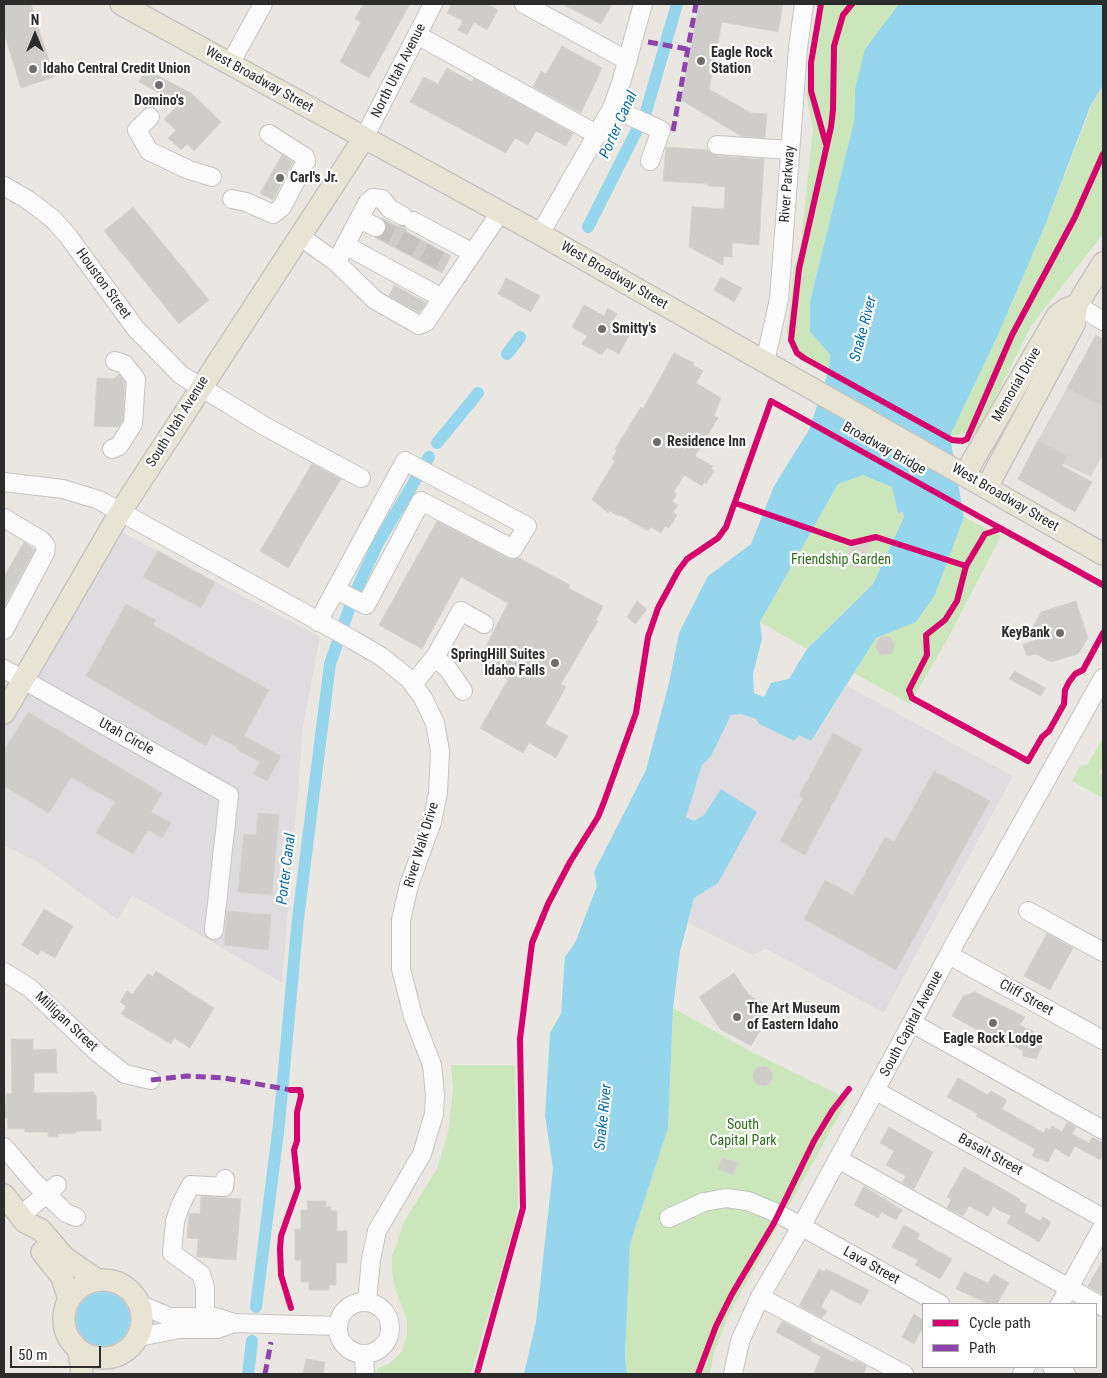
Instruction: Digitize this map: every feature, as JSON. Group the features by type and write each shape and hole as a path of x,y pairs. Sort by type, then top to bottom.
{"main road":[{"name":"West Broadway Street","path":"121,4 540,234 1097,550"},
{"name":"South Utah Avenue","path":"4,714 121,511 199,388 301,237 364,138"},
{"name":"Memorial Drive","path":"987,487 1074,324 1077,305 1103,263"},
{"name":"Memorial Drive","path":"960,472 1057,316 1066,309 1077,305"},
{"path":"1097,550 1103,565"},
{"path":"4,1195 23,1219 41,1230 64,1257 97,1280"},
{"path":"23,1219 29,1238 56,1266 69,1298"},
{"path":"79,1350 94,1357 105,1366 127,1350 139,1336 143,1316 141,1305 134,1293 124,1285 111,1280 97,1280 82,1286 69,1298 64,1314 66,1332 79,1350 82,1374"}],"street":[{"path":"230,64 263,4"},
{"name":"North Utah Avenue","path":"364,138 433,4"},
{"path":"540,234 612,108 628,61 643,4"},
{"name":"River Parkway","path":"765,362 779,299 798,48 804,4"},
{"path":"535,6 628,61"},
{"path":"417,35 598,135"},
{"path":"612,108 661,130 650,161"},
{"path":"150,117 137,130 149,151 189,170 212,177"},
{"path":"232,199 246,202 273,214 282,207 306,161 305,157 269,134"},
{"path":"717,145 790,150"},
{"name":"Houston Street","path":"4,186 28,200 53,219 68,236 136,329 181,375 199,388 361,478"},
{"path":"336,262 368,202 373,198 382,199 390,209 474,253"},
{"path":"301,237 336,262 375,300 418,325 426,322 442,298 454,268 474,253 500,212"},
{"path":"359,219 376,227"},
{"path":"345,245 442,298"},
{"path":"1077,305 1103,321"},
{"path":"112,449 119,446 133,424 136,379 124,364 115,361"},
{"path":"322,624 336,590 405,461 527,526 513,549 421,500"},
{"path":"336,590 366,605 434,477"},
{"path":"4,496 11,483"},
{"name":"River Walk Drive","path":"11,483 80,492 121,511 353,640 382,658 413,684 423,698 434,723 440,751 438,793 432,822 409,885 402,920 401,969 413,1016 432,1065 435,1095 434,1114 422,1154 377,1231 371,1259 368,1302"},
{"path":"4,518 41,540 46,546 45,553 4,630"},
{"path":"413,684 435,657 461,611 484,624"},
{"path":"435,657 448,669 463,691"},
{"name":"Utah Circle","path":"4,669 229,795 214,930"},
{"name":"South Capital Avenue","path":"735,1373 740,1340 760,1297 801,1228 949,955 1103,678"},
{"path":"1028,911 1103,952"},
{"name":"Cliff Street","path":"949,955 1103,1040"},
{"name":"Milligan Street","path":"4,972 30,988 98,1052 126,1074 151,1080"},
{"path":"912,1023 1103,1130"},
{"name":"Basalt Street","path":"876,1091 1103,1218"},
{"path":"4,1147 51,1189 66,1212 76,1217"},
{"path":"838,1159 1094,1303"},
{"path":"205,1316 205,1287 201,1274 172,1253 175,1221 181,1204 191,1186 224,1187 225,1179"},
{"path":"23,1219 51,1189"},
{"name":"Lava Street","path":"669,1218 704,1202 726,1198 748,1201 779,1214 938,1303"},
{"path":"1061,1303 1103,1226"},
{"path":"760,1297 904,1374"},
{"path":"368,1302 383,1309 388,1316 390,1333 381,1348 364,1354 349,1349 342,1343 338,1326 340,1318 351,1305 368,1302"},
{"path":"141,1305 170,1316 216,1316 239,1323 338,1326"},
{"path":"139,1336 179,1329 218,1329 239,1323"},
{"path":"364,1354 365,1374"},
{"path":"1054,1368 1066,1374"}],"shaded area":[{"path":"1067,388 1103,407 1103,454 1091,477 1064,464 1068,456 1038,440"},
{"path":"112,527 320,637 303,726 282,983 132,895 118,920 39,863 4,845 4,713"},
{"path":"876,534 883,536 881,541 876,539 871,543 864,564 859,568 851,566 848,559 848,540 860,540"},
{"path":"847,686 1013,776 884,1013 766,949 752,955 688,923 694,898 718,883 712,805 704,815 694,821 686,816 702,765 711,756 731,715 741,714 756,719 759,724 793,741 799,734 811,741"}],"green space":[{"path":"818,4 899,4 855,89 854,122 810,301 810,332 830,354 829,369 801,353 787,333 794,267 800,250 813,128 806,95 811,40"},
{"path":"1103,85 1103,234 1031,326 978,432 950,436 997,337 1044,228 1091,107"},
{"name":"Friendship Garden","path":"863,474 893,487 898,513 903,512 904,517 873,584 807,649 760,622 838,484"},
{"path":"964,517 1001,536 948,638 910,704 854,673 876,638 916,622 935,595"},
{"path":"1103,737 1103,765 1099,773 1103,775 1103,798 1072,781 1080,766 1088,764"},
{"name":"South Capital Park","path":"673,1008 754,1053 848,1099 728,1316 714,1353 710,1374 627,1374 625,1357 630,1244 668,1128"},
{"path":"451,1065 513,1065 515,1067 518,1204 515,1223 471,1374 376,1374 378,1368 390,1363 402,1351 407,1335 407,1319 395,1289 392,1256 405,1220 437,1169 448,1133 453,1090"}],"water":[{"name":"Snake River","path":"899,4 1103,4 1103,85 1090,107 1044,228 997,337 950,436 964,517 935,595 916,622 876,638 811,741 799,735 794,741 759,724 756,719 741,714 731,715 711,756 702,765 686,817 694,821 704,815 721,789 757,812 718,883 694,898 680,952 673,1008 668,1128 630,1244 625,1357 627,1374 524,1374 536,1322 553,1169 545,1115 550,1033 561,1014 565,957 575,943 597,886 594,872 646,770 669,683 679,633 708,576 751,544 774,486 809,430 829,369 830,354 810,332 810,301 854,122 855,89 865,49","holes":["863,475 892,487 898,513 903,512 904,517 873,584 807,649 789,679 771,683 764,697 754,693 753,674 762,639 760,622 838,484"]},
{"path":"103,1292 113,1294 122,1300 128,1309 130,1319 128,1329 122,1338 113,1344 103,1346 93,1344 84,1338 78,1329 76,1319 78,1309 84,1300 93,1294"}],"building":[{"path":"4,4 31,4 54,77 21,88 4,33"},
{"path":"363,4 410,4 369,78 340,62 361,22 355,19"},
{"path":"452,4 487,4 498,10 487,30 474,22 467,35 458,30 463,21 447,13"},
{"path":"562,4 612,4 601,24"},
{"name":"Eagle Rock Station","path":"699,4 783,4 778,32 722,22 709,89 751,113 767,114 765,138 741,136 681,100"},
{"path":"562,46 602,68 581,113 533,87 541,71 546,74"},
{"path":"447,68 472,82 474,78 573,133 566,146 536,131 528,145 515,138 506,153 410,102 424,77 438,84"},
{"path":"145,69 191,93 221,122 194,151 187,144 181,150 168,138 176,130 164,119 176,107 161,99 163,95 139,82"},
{"path":"666,147 708,150 717,156 764,159 759,245 732,243 732,257 724,256 723,265 689,247 692,207 724,209 725,187 663,181"},
{"name":"Carl's Jr.","path":"282,155 293,162 273,200 260,193"},
{"path":"133,207 209,300 179,324 104,231"},
{"path":"381,218 398,226 404,226 407,232 451,256 442,273 374,237 382,236 386,231 386,226"},
{"path":"721,277 742,288 734,302 714,290"},
{"path":"506,278 540,296 531,312 498,294"},
{"path":"394,285 426,303 419,313 389,296"},
{"name":"Smitty's","path":"584,305 604,316 608,308 617,314 613,320 632,330 619,354 607,347 602,355 582,344 587,336 572,327"},
{"path":"1096,335 1103,339 1103,407 1067,388"},
{"name":"Residence Inn","path":"674,353 694,363 693,365 703,371 696,383 721,398 714,416 718,418 695,456 713,466 711,469 714,471 706,484 704,482 702,486 684,475 674,492 677,494 672,502 678,505 673,512 677,515 669,528 665,526 661,533 651,527 648,531 620,515 610,511 608,513 592,499 615,461 612,459 617,450 615,449 641,407 643,409"},
{"path":"119,374 125,382 123,421 118,427 94,426 97,378 114,379"},
{"path":"1038,440 1068,456 1062,466 1092,482 1075,512 1018,479"},
{"path":"312,464 341,479 288,568 260,551"},
{"path":"437,521 508,558 519,558 570,585 568,588 603,606 596,620 598,621 561,684 566,687 545,724 568,736 556,758 529,743 523,753 480,728 508,680 478,662 508,603 461,577 422,649 379,625"},
{"path":"24,542 35,550 4,606 4,577"},
{"path":"158,551 215,582 201,608 143,577"},
{"path":"637,601 647,609 635,624 627,617"},
{"name":"KeyBank","path":"1076,601 1088,638 1078,654 1051,662 1036,654 1027,656 1023,644 1037,640 1033,627 1041,612"},
{"path":"126,604 156,620 153,625 269,690 244,736 281,756 267,781 253,774 260,762 236,749 237,747 212,734 206,746 86,676"},
{"path":"880,637 890,637 895,645 891,654 880,655 875,646"},
{"path":"1014,671 1046,688 1041,696 1009,679"},
{"path":"28,712 162,793 151,812 171,823 162,838 148,830 133,854 96,833 115,802 71,777 49,813 4,786 4,751"},
{"path":"833,733 862,749 805,855 780,841 803,798 799,796"},
{"path":"934,771 990,801 896,970 804,919 825,880 853,895 885,837 894,842"},
{"path":"258,813 279,815 272,895 238,892 244,834 256,835"},
{"path":"44,909 73,926 55,958 41,950 38,955 22,945"},
{"path":"227,911 271,915 268,950 224,945"},
{"path":"1047,933 1073,948 1050,990 1024,976"},
{"path":"156,971 214,1008 190,1048 174,1038 171,1044 121,1014 126,1006 120,1002 127,991 133,994 148,973 153,977"},
{"name":"The Art Museum of Eastern Idaho","path":"734,973 749,995 768,1006 756,1029 760,1031 751,1046 720,1029 699,997"},
{"name":"Eagle Rock Lodge","path":"975,992 1025,1017 1020,1025 1034,1032 1032,1035 1044,1042 1036,1059 1023,1056 1023,1051 1010,1044 1008,1047 952,1016 963,996"},
{"path":"11,1039 33,1039 33,1050 56,1049 57,1073 34,1073 34,1093 94,1092 94,1095 96,1095 97,1120 101,1120 101,1131 76,1131 76,1133 57,1134 58,1137 48,1137 48,1132 25,1132 25,1129 8,1129 7,1118 4,1118 4,1104 6,1104 6,1094 12,1093"},
{"path":"763,1066 770,1069 773,1076 770,1083 763,1086 756,1083 753,1076 756,1069"},
{"path":"958,1078 988,1095 991,1091 1007,1100 1002,1109 1044,1133 1046,1128 1050,1130 1052,1126 1062,1132 1067,1122 1076,1127 1072,1134 1089,1143 1092,1137 1103,1143 1103,1154 1100,1160 1075,1146 1069,1157 1055,1148 1048,1162 1032,1156 1035,1149 976,1116 978,1114 947,1097"},
{"path":"889,1127 933,1152 914,1189 902,1183 906,1176 886,1165 894,1151 880,1143"},
{"path":"722,1158 738,1163 733,1175 718,1169"},
{"path":"964,1167 1020,1199 1019,1201 1027,1205 1024,1212 1040,1221 1043,1217 1051,1222 1039,1242 1007,1223 1011,1216 993,1207 988,1216 969,1206 963,1216 947,1208 951,1200 947,1197"},
{"path":"864,1186 902,1210 896,1220 881,1212 878,1218 854,1205"},
{"path":"201,1196 241,1199 236,1260 197,1257 198,1239 187,1238 189,1213 200,1214"},
{"path":"307,1201 326,1201 326,1207 331,1207 331,1211 337,1211 337,1231 347,1231 347,1263 336,1263 336,1285 329,1285 329,1290 309,1290 309,1282 301,1282 301,1260 295,1260 295,1229 301,1229 301,1210 308,1210"},
{"path":"904,1225 920,1234 917,1239 952,1259 940,1279 915,1265 918,1260 892,1247"},
{"path":"1103,1260 1103,1295 1088,1286"},
{"path":"819,1269 824,1272 826,1269 869,1290 861,1305 831,1289 821,1307 827,1311 822,1318 799,1306"},
{"path":"964,1272 988,1283 994,1274 1009,1283 998,1303 987,1303 956,1289"},
{"path":"914,1314 922,1319 922,1329 914,1344 902,1337"},
{"path":"782,1321 812,1337 810,1341 853,1362 854,1360 867,1366 863,1374 813,1374 821,1357 776,1332"},
{"path":"306,1359 325,1362 323,1374 303,1374"}],"waterway":[{"name":"Porter Canal","path":"588,227 646,112 677,4"},
{"name":"Porter Canal","path":"507,354 520,337"},
{"name":"Porter Canal","path":"437,443 478,393"},
{"name":"Porter Canal","path":"256,1307 279,1124 298,918 330,664 354,595 378,543 429,457"},
{"name":"Porter Canal","path":"248,1374 252,1341"}],"tunnel":[{"path":"376,227 447,264"}],"marked path":[{"path":"673,131 696,4"},
{"path":"648,42 687,49"},
{"path":"151,1080 187,1076 224,1078 291,1090"},
{"path":"265,1374 271,1342"}],"cycle path":[{"path":"821,4 811,63 811,91 826,144"},
{"path":"852,4 843,15 834,46 831,127 799,269 791,340 797,353 804,358 952,440 962,441 967,439 1012,335 1075,217 1103,154"},
{"name":"Broadway Bridge","path":"477,1374 523,1208 520,1039 532,943 548,904 570,862 598,817 604,802 636,713 648,637 658,608 678,571 687,559 718,538 726,527 771,401 998,527 997,530 985,534 966,566 957,601 945,620 926,635 927,655 909,690 912,698 1028,761 1042,737 1049,731 1064,704 1065,690 1069,682 1075,674 1083,670 1103,633"},
{"path":"735,503 851,543 876,537 966,566"},
{"path":"998,527 1103,585"},
{"path":"698,1374 716,1326 732,1294 774,1223 814,1141 832,1111 849,1089"},
{"path":"291,1090 300,1090 301,1096 297,1112 297,1141 294,1150 298,1188 281,1236 280,1249 281,1275 291,1308"}],"place":[{"name":"Eagle Rock Station","path":"701,61"},
{"name":"Idaho Central Credit Union","path":"33,69"},
{"name":"Domino's","path":"159,85"},
{"name":"Carl's Jr.","path":"280,178"},
{"name":"Smitty's","path":"602,329"},
{"name":"Residence Inn","path":"657,442"},
{"name":"KeyBank","path":"1060,633"},
{"name":"SpringHill Suites Idaho Falls","path":"555,663"},
{"name":"The Art Museum of Eastern Idaho","path":"737,1017"},
{"name":"Eagle Rock Lodge","path":"993,1023"}]}
